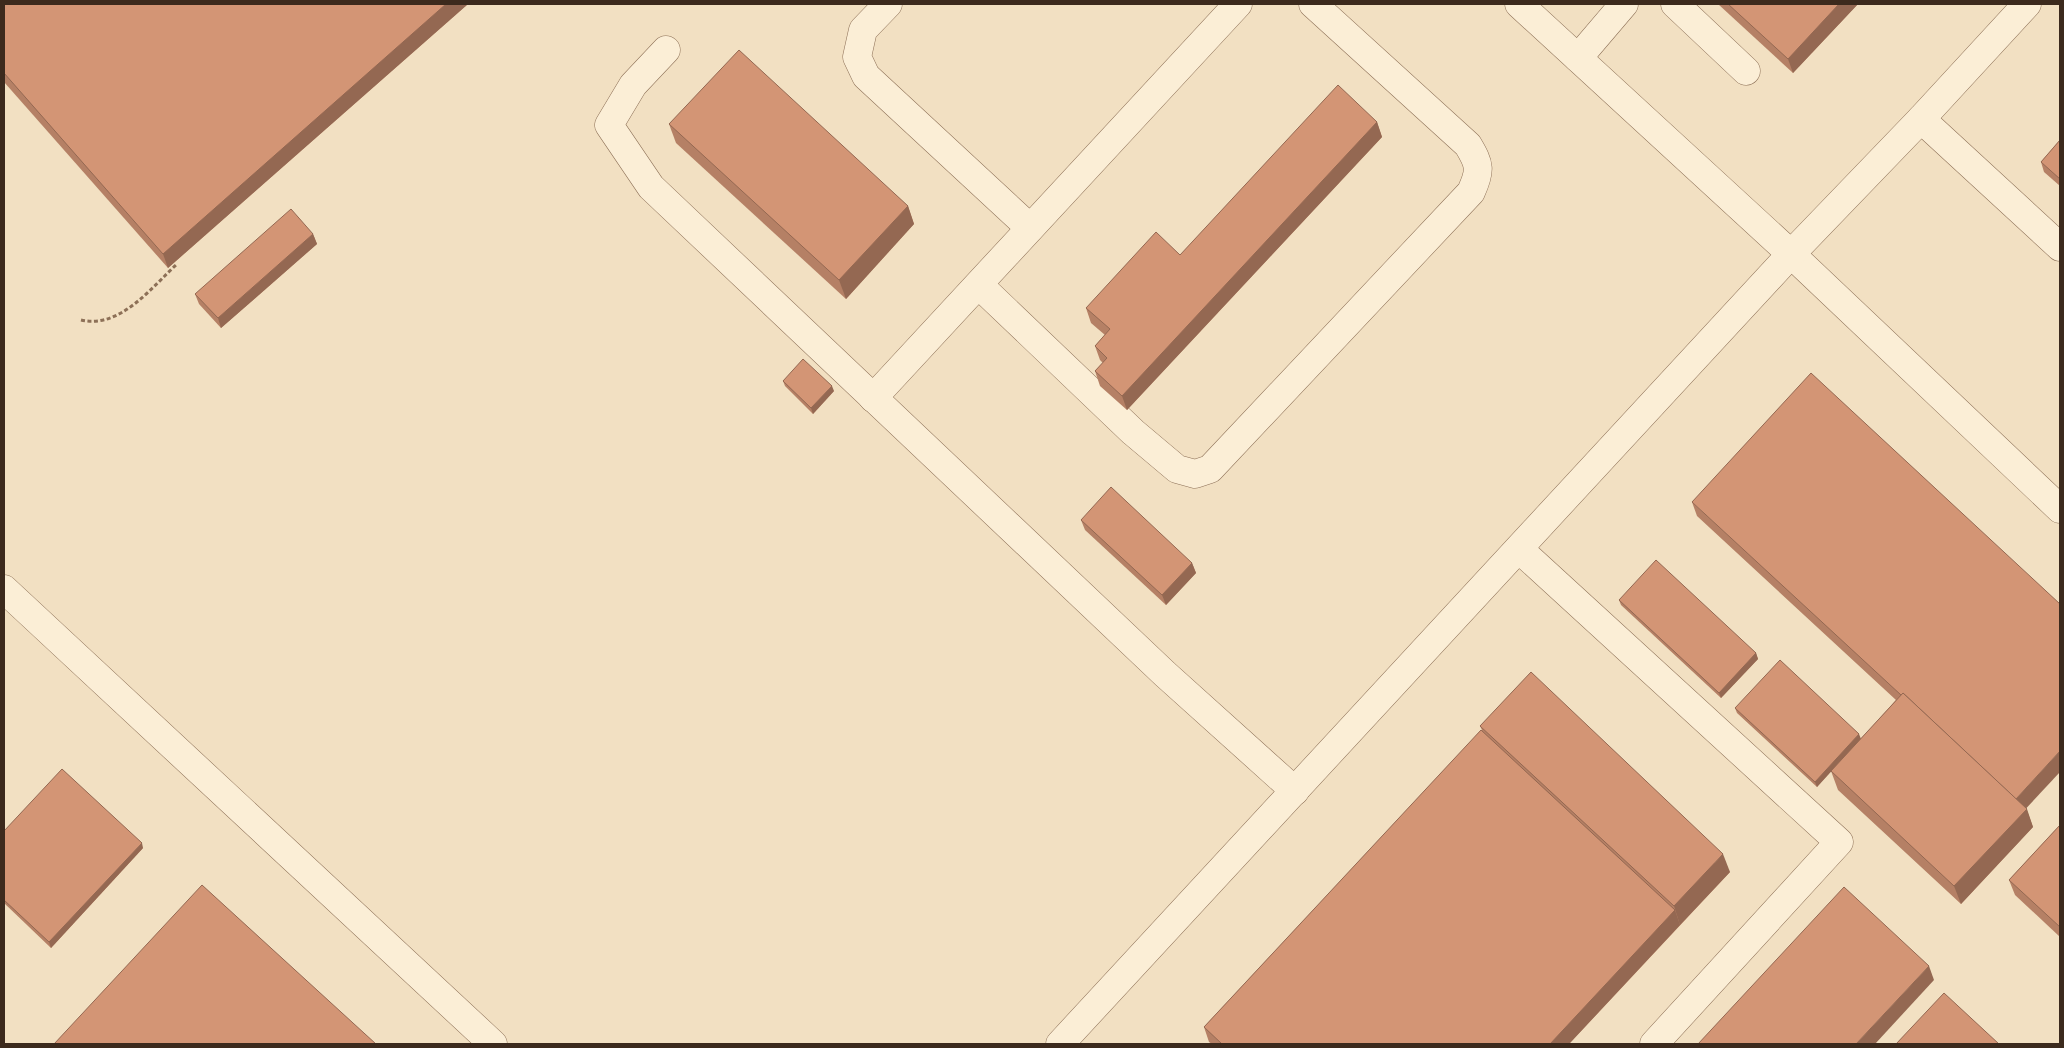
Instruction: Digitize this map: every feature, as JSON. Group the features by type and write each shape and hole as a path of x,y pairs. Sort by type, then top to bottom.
{"lane":[{"path":"888,4 863,30 857,57 866,76 1030,228"},
{"path":"873,398 1238,4"},
{"path":"978,284 1133,432 1177,469 1195,474 1210,469 1471,192 1478,176 1478,161 1468,145 1313,4"},
{"path":"1519,4 1790,254 2060,509"},
{"path":"1578,58 1624,4"},
{"path":"1675,4 1746,72"},
{"path":"1060,1044 1296,791 1790,254 1921,119 2027,4"},
{"path":"666,50 633,85 609,125 651,187 1158,667 1296,791"},
{"path":"1921,119 2060,246"},
{"path":"1519,549 1838,842 1654,1044"},
{"path":"4,589 493,1044"}],"path":[{"path":"80,320 103,321 124,312 177,264"}],"building":[{"path":"4,4 446,4 163,254 4,73"},
{"path":"1728,4 1839,4 1788,59"},
{"path":"739,50 908,206 839,280 669,124"},
{"path":"1338,85 1377,122 1122,396 1095,371 1107,358 1095,346 1110,329 1086,308 1156,232 1180,255"},
{"path":"2060,140 2060,179 2041,162"},
{"path":"291,209 313,234 218,318 195,294"},
{"path":"803,359 832,386 811,408 783,381"},
{"path":"1811,373 2060,604 2060,751 2016,799 1903,693 1901,695 1692,502"},
{"path":"1111,487 1192,563 1162,595 1081,520"},
{"path":"1656,560 1756,653 1719,693 1619,600"},
{"path":"1780,660 1859,734 1815,782 1735,708"},
{"path":"1531,672 1723,854 1674,906 1480,726"},
{"path":"1903,693 2027,809 1954,886 1831,771"},
{"path":"1481,730 1675,910 1550,1044 1222,1044 1204,1027"},
{"path":"62,769 142,843 49,942 4,900 4,831"},
{"path":"2060,825 2060,927 2009,880"},
{"path":"202,885 376,1044 54,1044"},
{"path":"1844,887 1929,966 1856,1044 1698,1044"},
{"path":"1944,993 1999,1044 1896,1044"}]}
